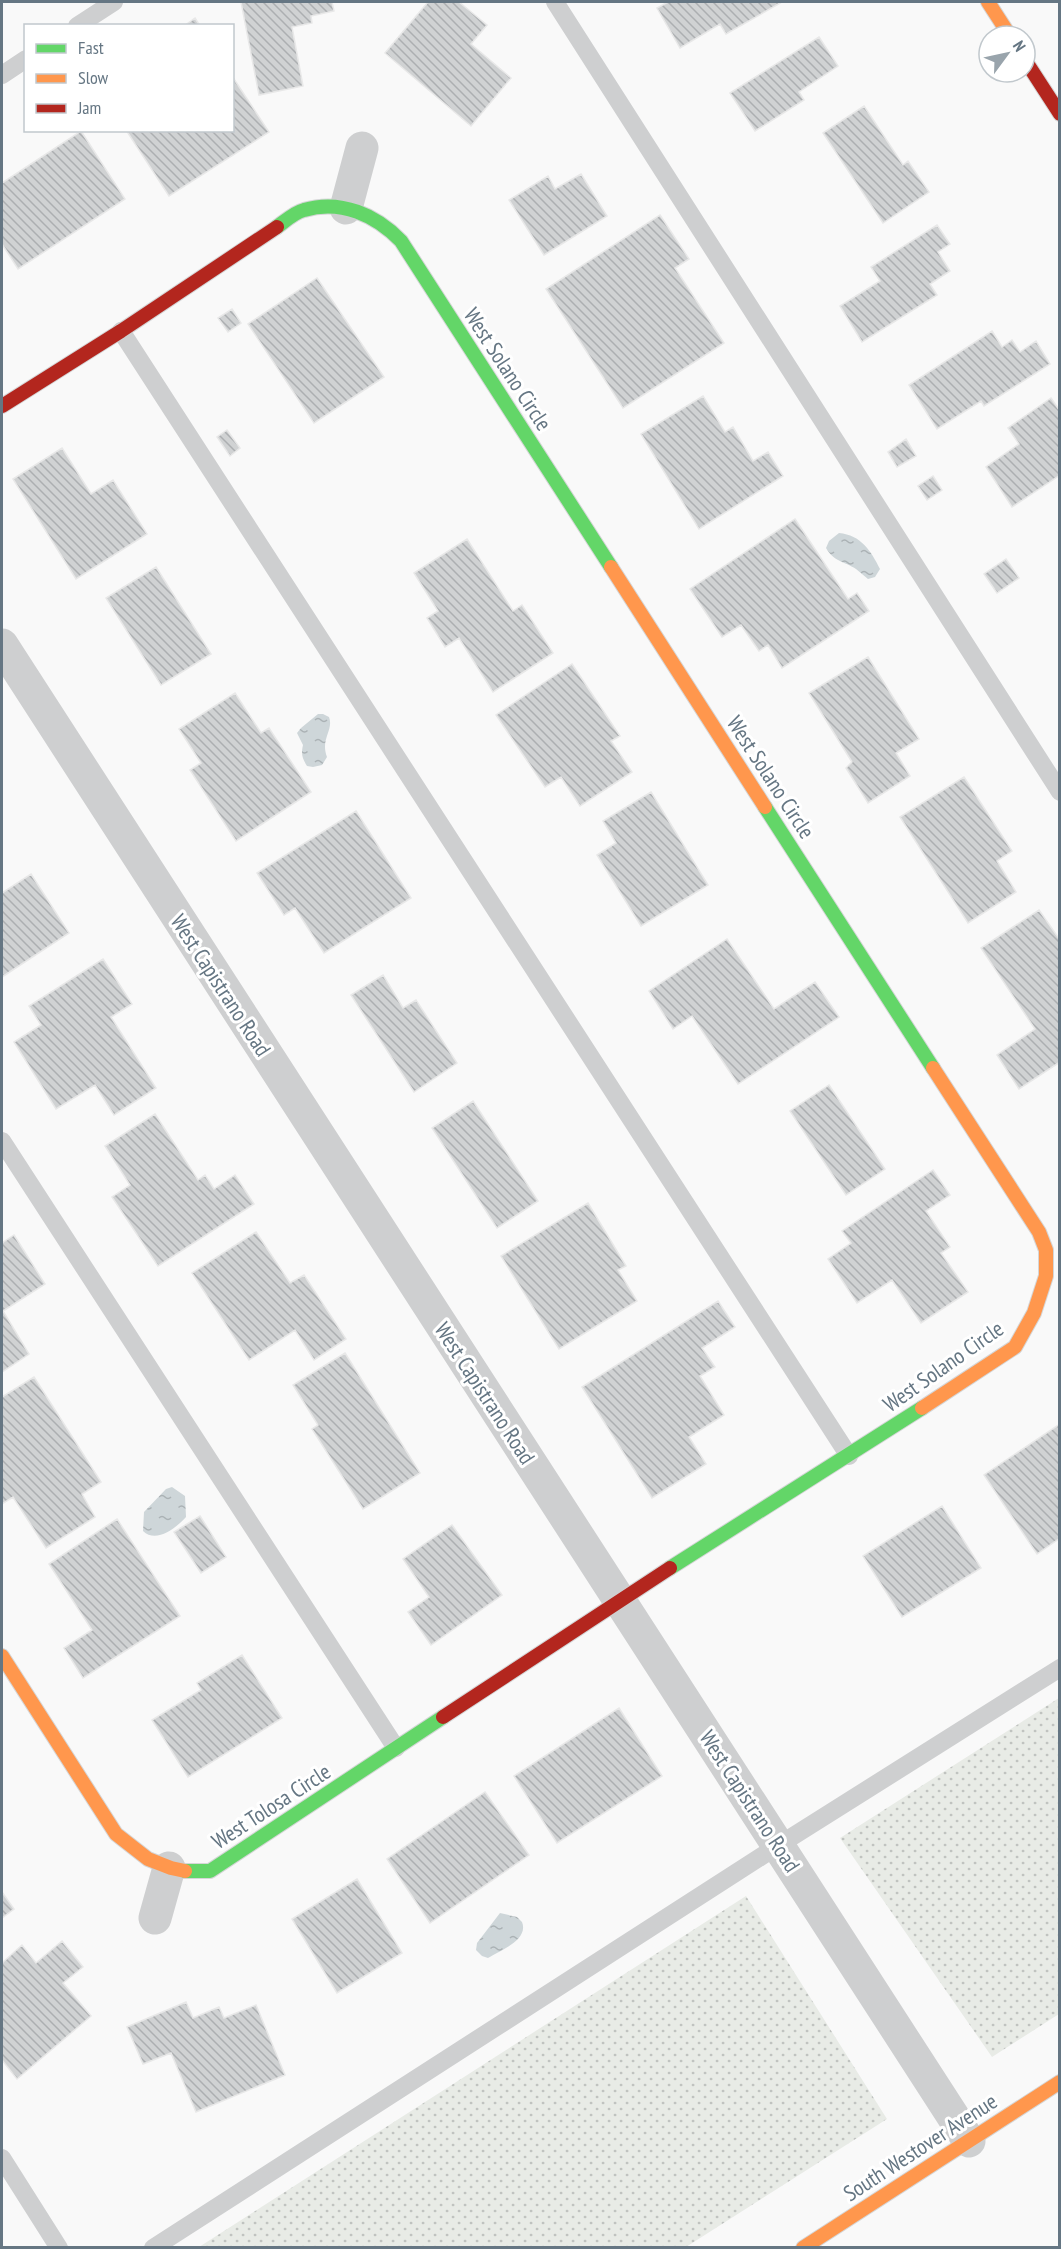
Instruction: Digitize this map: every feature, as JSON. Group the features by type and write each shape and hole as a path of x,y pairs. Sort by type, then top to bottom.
{"street":[{"path":"988,2 1002,24"},
{"path":"1037,79 1059,114"},
{"path":"346,208 362,148"},
{"name":"West Solano Circle","path":"2,406 302,210 333,205 370,216 389,227 401,241 1039,1232 1046,1249 1050,1295 1015,1347 849,1456 619,1600"},
{"name":"West Capistrano Road","path":"2,645 969,2141"},
{"name":"West Tolosa Circle","path":"2,1656 116,1834 132,1850 159,1865 190,1873 210,1871 619,1600"},
{"path":"155,1918 169,1868"},
{"name":"South Westover Avenue","path":"803,2247 1059,2082"}],"lane":[{"path":"80,24 114,2"},
{"path":"555,2 1059,792"},
{"path":"2,75 24,60"},
{"path":"121,330 849,1456"},
{"path":"2,1141 396,1748"},
{"path":"153,2247 1059,1668"},
{"path":"2,2158 59,2247"}],"shaded area":[{"path":"1059,1698 1059,2014 992,2057 840,1838"},
{"path":"746,1896 887,2119 686,2247 199,2247"}],"water":[{"path":"839,533 853,537 869,550 880,569 875,577 868,579 829,553 826,548 829,541"},
{"path":"318,714 329,717 330,726 325,745 327,757 322,765 313,767 307,766 304,761 303,745 297,733"},
{"path":"172,1487 185,1496 186,1517 166,1533 148,1535 143,1531 144,1512 166,1489"},
{"path":"500,1913 517,1917 522,1922 521,1934 518,1939 500,1952 488,1958 482,1956 476,1950 477,1943"}],"building":[{"path":"241,2 332,2 334,11 311,16 312,23 292,27 303,86 259,95"},
{"path":"428,2 459,2 487,25 471,44 511,78 471,126 385,53"},
{"path":"668,2 782,2 726,34 720,24 680,48 657,8"},
{"path":"195,18 199,24 187,24"},
{"path":"819,37 838,66 799,92 804,100 755,131 730,93"},
{"path":"234,79 269,132 169,196 127,132 234,132"},
{"path":"864,106 903,165 908,161 929,192 883,223 823,133"},
{"path":"82,132 125,199 18,269 2,244 2,183"},
{"path":"581,174 607,216 544,255 509,200 548,176 555,189"},
{"path":"660,215 689,259 675,268 724,343 623,408 546,289"},
{"path":"937,225 950,244 938,252 950,271 930,284 937,295 862,342 840,306 880,281 871,267"},
{"path":"317,278 384,377 314,423 248,324"},
{"path":"232,309 241,323 228,332 218,318"},
{"path":"992,331 1002,347 1012,340 1020,352 1036,341 1050,364 984,406 981,401 937,429 909,385"},
{"path":"703,396 725,432 733,427 753,461 768,452 783,476 699,529 641,434"},
{"path":"1051,398 1060,411 1060,475 1012,507 986,467 1019,444 1008,428"},
{"path":"227,430 240,448 230,456 217,437"},
{"path":"906,439 916,456 897,467 888,452"},
{"path":"62,448 91,494 113,480 147,534 76,579 13,479"},
{"path":"933,476 942,490 927,500 918,486"},
{"path":"795,519 848,599 857,593 869,611 782,668 768,645 759,651 741,625 722,637 690,589"},
{"path":"467,539 513,611 522,605 553,653 493,692 459,638 445,647 427,618 438,611 414,573"},
{"path":"1006,559 1019,578 997,593 984,574"},
{"path":"156,567 211,654 161,685 106,598"},
{"path":"868,657 919,739 896,753 910,776 868,803 846,768 852,762 809,693"},
{"path":"572,664 620,736 611,741 632,772 580,806 561,777 545,787 496,715"},
{"path":"235,693 261,733 269,728 311,792 236,841 190,770 201,763 179,729"},
{"path":"964,777 1012,851 997,861 1016,892 968,923 900,817"},
{"path":"651,792 708,885 641,926 597,855 616,843 603,821"},
{"path":"356,811 411,898 324,953 295,908 284,915 257,873"},
{"path":"31,874 69,933 2,977 2,893"},
{"path":"1039,910 1060,940 1060,1062 1019,1089 997,1055 1035,1029 981,948"},
{"path":"727,939 774,1009 815,982 839,1017 738,1084 692,1016 673,1029 649,991"},
{"path":"103,959 132,1004 111,1017 156,1088 114,1115 95,1085 56,1109 14,1042 41,1025 29,1006"},
{"path":"383,975 403,1008 416,1000 457,1063 414,1092 351,995"},
{"path":"829,1085 885,1169 846,1195 790,1111"},
{"path":"473,1101 538,1201 497,1228 432,1128"},
{"path":"155,1114 198,1180 205,1175 214,1189 235,1175 254,1204 158,1266 112,1197 130,1185 105,1146"},
{"path":"933,1170 950,1195 926,1211 950,1247 941,1253 968,1292 921,1323 892,1280 857,1303 828,1259 851,1243 842,1231"},
{"path":"588,1203 626,1266 618,1270 637,1301 559,1349 501,1256"},
{"path":"256,1232 290,1283 304,1275 346,1339 314,1360 295,1330 249,1360 192,1273"},
{"path":"14,1235 45,1284 3,1311 29,1354 2,1372 2,1243"},
{"path":"718,1301 735,1327 702,1348 715,1367 700,1376 724,1415 689,1437 706,1464 652,1498 582,1387"},
{"path":"345,1353 420,1473 363,1509 312,1429 318,1425 293,1385"},
{"path":"34,1377 101,1482 82,1494 95,1517 46,1548 13,1497 2,1504 2,1397"},
{"path":"1060,1424 1060,1538 1037,1554 984,1475"},
{"path":"942,1506 981,1568 902,1617 863,1556"},
{"path":"200,1516 226,1557 201,1573 174,1532"},
{"path":"117,1519 180,1616 83,1678 64,1648 92,1630 49,1564"},
{"path":"452,1525 502,1595 431,1645 408,1612 429,1597 403,1559"},
{"path":"242,1655 282,1718 188,1777 152,1720 201,1690 197,1683"},
{"path":"619,1708 662,1776 557,1843 514,1776"},
{"path":"485,1792 529,1855 430,1923 387,1859"},
{"path":"357,1879 402,1953 337,1993 292,1919"},
{"path":"2,1892 14,1909 2,1918"},
{"path":"62,1941 83,1967 63,1983 91,2016 17,2079 2,2060 2,1963 22,1945 36,1963"},
{"path":"186,2002 193,2018 219,2007 224,2018 256,2005 285,2075 196,2112 171,2053 143,2064 127,2027"}],"traffic: fast":[{"path":"277,227 301,211 318,207 344,208 369,217 401,241 611,567"},
{"path":"765,807 933,1068"},
{"path":"670,1568 922,1408"},
{"path":"185,1871 210,1871 443,1717"}],"traffic: slow":[{"path":"988,2 1002,24"},
{"path":"611,567 765,807"},
{"path":"922,1408 1015,1347 1034,1313 1046,1276 1046,1250 1039,1232 933,1068"},
{"path":"2,1656 116,1834 148,1859 185,1871"},
{"path":"803,2248 1060,2082"}],"traffic: jam":[{"path":"1037,79 1060,114"},
{"path":"2,406 121,331 277,227"},
{"path":"443,1717 670,1568"}]}
